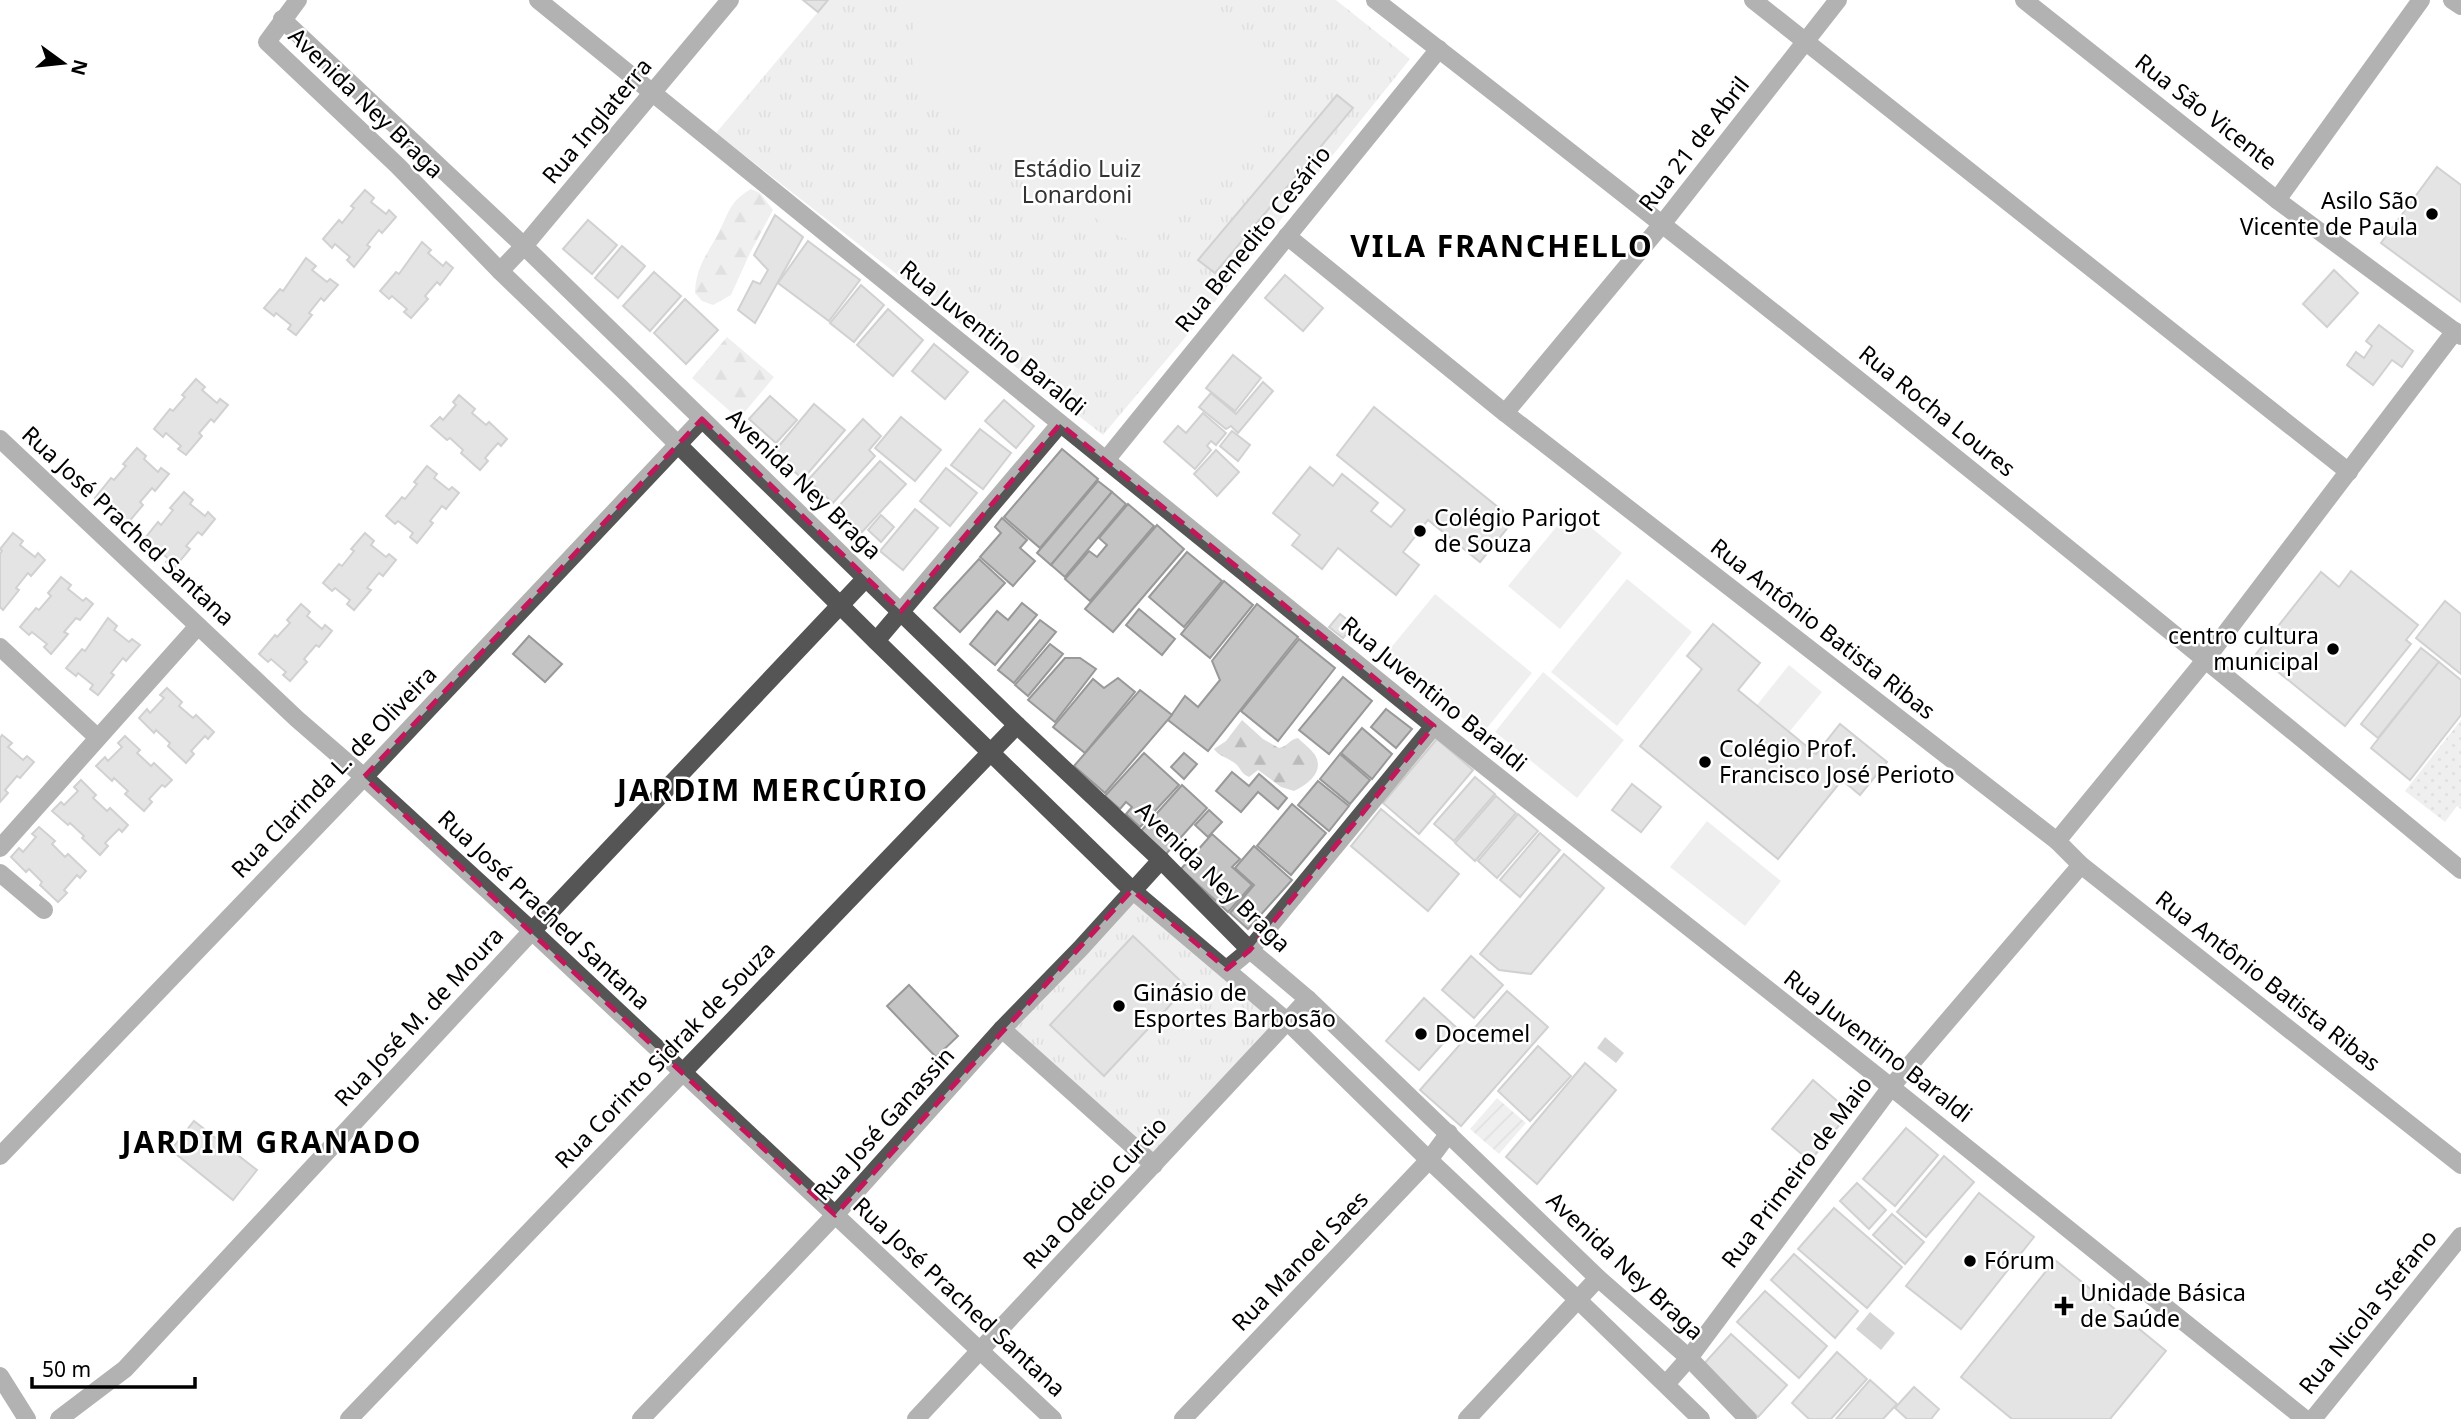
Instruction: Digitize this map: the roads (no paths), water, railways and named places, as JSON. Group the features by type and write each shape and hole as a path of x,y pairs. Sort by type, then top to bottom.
{"street":[{"path":"282,19 298,0"},
{"name":"Rua Juventino Baraldi","path":"538,0 1434,726 2305,1419"},
{"name":"Rua Inglaterra","path":"500,271 524,246 730,0"},
{"name":"Rua Rocha Loures","path":"1375,0 1663,223 2206,659 2461,870"},
{"path":"1753,0 2349,472"},
{"name":"Rua 21 de Abril","path":"1505,413 1663,223 1838,0"},
{"name":"Rua São Vicente","path":"2024,0 2277,200 2458,333"},
{"path":"2277,200 2421,0"},
{"path":"2452,0 2461,6"},
{"name":"Avenida Ney Braga","path":"1701,1419 1288,1022 1132,890 500,271 398,166 267,42 282,19 524,246 1017,725 1161,860 1250,950 1308,999 1598,1278 1689,1358 1748,1419"},
{"name":"Rua Benedito Cesário","path":"1105,460 1439,49"},
{"name":"Rua Antônio Batista Ribas","path":"1287,236 1505,413 2057,841 2081,865 2461,1165"},
{"path":"2057,841 2206,659 2458,333"},
{"name":"Rua Clarinda L. de Oliveira","path":"0,1156 364,777 702,419"},
{"path":"876,641 1060,424"},
{"name":"Rua José Prached Santana","path":"0,439 297,719 532,931 1053,1419"},
{"name":"Rua José M. de Moura","path":"59,1419 125,1369 532,931 866,578"},
{"path":"0,848 198,626"},
{"path":"0,646 97,737"},
{"name":"Rua Corinto Sidrak de Souza","path":"349,1419 1017,725"},
{"path":"1227,970 1250,950 1434,726"},
{"name":"Rua José Ganassin","path":"641,1419 835,1215 1002,1029 1161,860"},
{"name":"Rua Primeiro de Maio","path":"1666,1384 1689,1358 1891,1087 2081,865"},
{"path":"0,873 44,910"},
{"name":"Rua Odecio Curcio","path":"916,1419 1308,999"},
{"path":"1002,1029 1154,1165"},
{"name":"Rua Manoel Saes","path":"1182,1419 1429,1160 1449,1133"},
{"name":"Rua Nicola Stefano","path":"2313,1419 2461,1236"},
{"path":"1467,1419 1598,1278"},
{"path":"0,1376 27,1419"}],"place":[{"name":"Asilo São Vicente de Paula","path":"2432,214"},
{"name":"Colégio Parigot de Souza","path":"1420,531"},
{"name":"centro cultura municipal","path":"2333,649"},
{"name":"Colégio Prof. Francisco José Perioto","path":"1705,762"},
{"name":"Ginásio de Esportes Barbosão","path":"1119,1006"},
{"name":"Docemel","path":"1421,1034"},
{"name":"Fórum","path":"1970,1261"},
{"name":"Unidade Básica de Saúde","path":"2064,1306"}],"district":[{"name":"VILA FRANCHELLO","path":"1502,247"},
{"name":"JARDIM MERCÚRIO","path":"773,791"},
{"name":"JARDIM GRANADO","path":"272,1143"}],"park label":[{"name":"Estádio Luiz Lonardoni","path":"1077,182"}]}
